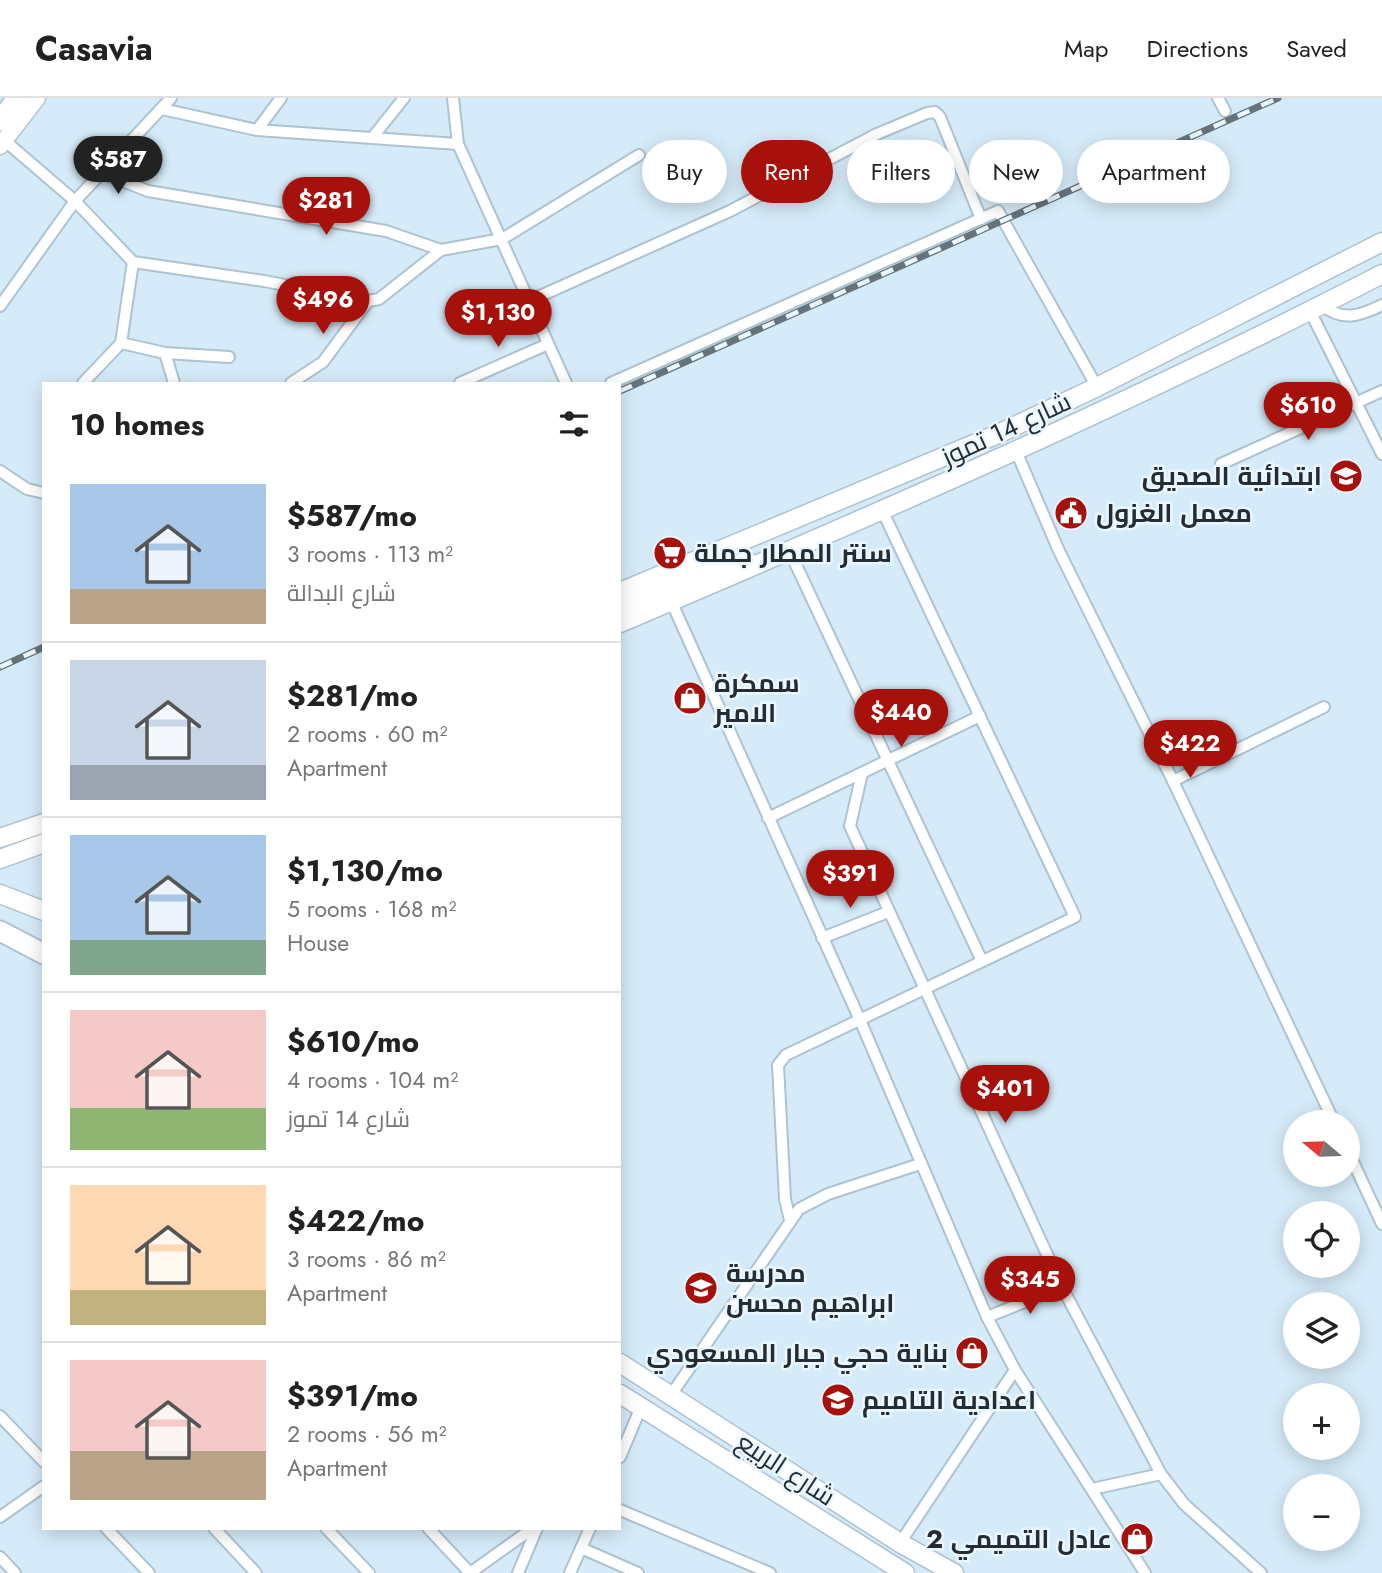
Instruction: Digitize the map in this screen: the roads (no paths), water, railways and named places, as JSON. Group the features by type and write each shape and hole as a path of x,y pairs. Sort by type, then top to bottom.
{"highway":[{"path":"1,132 18,98"},
{"path":"0,930 42,953"}],"main road":[{"path":"1,132 37,98"},
{"name":"شارع 14 تموز","path":"621,592 956,453 1097,387 1382,242"},
{"name":"شارع 14 تموز","path":"621,623 1016,451 1382,274"},
{"path":"621,606 700,571 762,561"},
{"path":"6,837 42,824"},
{"path":"0,859 42,845"},
{"path":"0,894 42,910"},
{"name":"شارع الربيع","path":"621,1364 900,1543 954,1573"},
{"name":"شارع الربيع","path":"621,1395 905,1573"}],"street":[{"path":"0,306 75,201 171,98"},
{"path":"257,130 281,98"},
{"path":"372,138 404,98"},
{"path":"453,98 458,144 566,382"},
{"path":"1217,98 1225,111"},
{"path":"162,109 257,130 458,144"},
{"path":"530,301 730,211 877,134 926,113 935,113 940,117 981,219"},
{"path":"1,132 75,201 133,262 264,281 368,301 379,299 441,250 502,239 639,155"},
{"path":"100,172 148,191 386,231 441,250"},
{"path":"613,382 998,211 1097,387"},
{"path":"84,382 121,343 133,262"},
{"path":"292,382 323,362 368,301"},
{"path":"1316,308 1347,316 1366,313 1382,305"},
{"path":"1316,308 1382,454"},
{"path":"121,343 165,353 229,357"},
{"path":"462,382 548,344"},
{"path":"165,353 174,382"},
{"path":"1221,464 1382,391"},
{"path":"1016,451 1059,551 1173,781 1328,1110"},
{"path":"0,471 27,489 42,493"},
{"path":"790,1220 785,1199 778,1065 786,1055 1074,917 882,510"},
{"path":"789,550 982,961"},
{"path":"671,601 860,1020 987,1317 1015,1370 1145,1573"},
{"path":"1173,781 1324,707"},
{"path":"768,818 981,716"},
{"path":"862,773 850,827 1062,1287 1161,1474 1184,1504 1261,1573"},
{"path":"822,938 888,912"},
{"path":"671,1395 799,1209 815,1199 920,1164"},
{"path":"1360,1177 1382,1224"},
{"path":"987,1317 1062,1287"},
{"path":"900,1543 1015,1370"},
{"path":"621,1454 640,1407"},
{"path":"0,1416 42,1460"},
{"path":"1092,1489 1161,1474"},
{"path":"0,1517 42,1487"},
{"path":"621,1510 770,1573"},
{"path":"108,1530 149,1573"},
{"path":"216,1530 256,1573"},
{"path":"328,1530 369,1573"},
{"path":"430,1530 470,1573 532,1530"},
{"path":"518,1573 534,1530"},
{"path":"570,1573 589,1530"},
{"path":"581,1548 638,1573"},
{"path":"0,1558 15,1573"}],"railway":[{"path":"621,391 1278,98"},
{"path":"0,667 42,648"}],"place":[{"name":"ابتدائية الصديق","path":"1346,476"},
{"name":"معمل الغزول","path":"1071,513"},
{"name":"سنتر المطار جملة","path":"670,553"},
{"name":"سمكرة الامير","path":"690,698"},
{"name":"مدرسة ابراهيم محسن","path":"701,1288"},
{"name":"بناية حجي جبار المسعودي","path":"972,1353"},
{"name":"اعدادية التاميم","path":"838,1400"},
{"name":"عادل التميمي 2","path":"1137,1539"}]}
